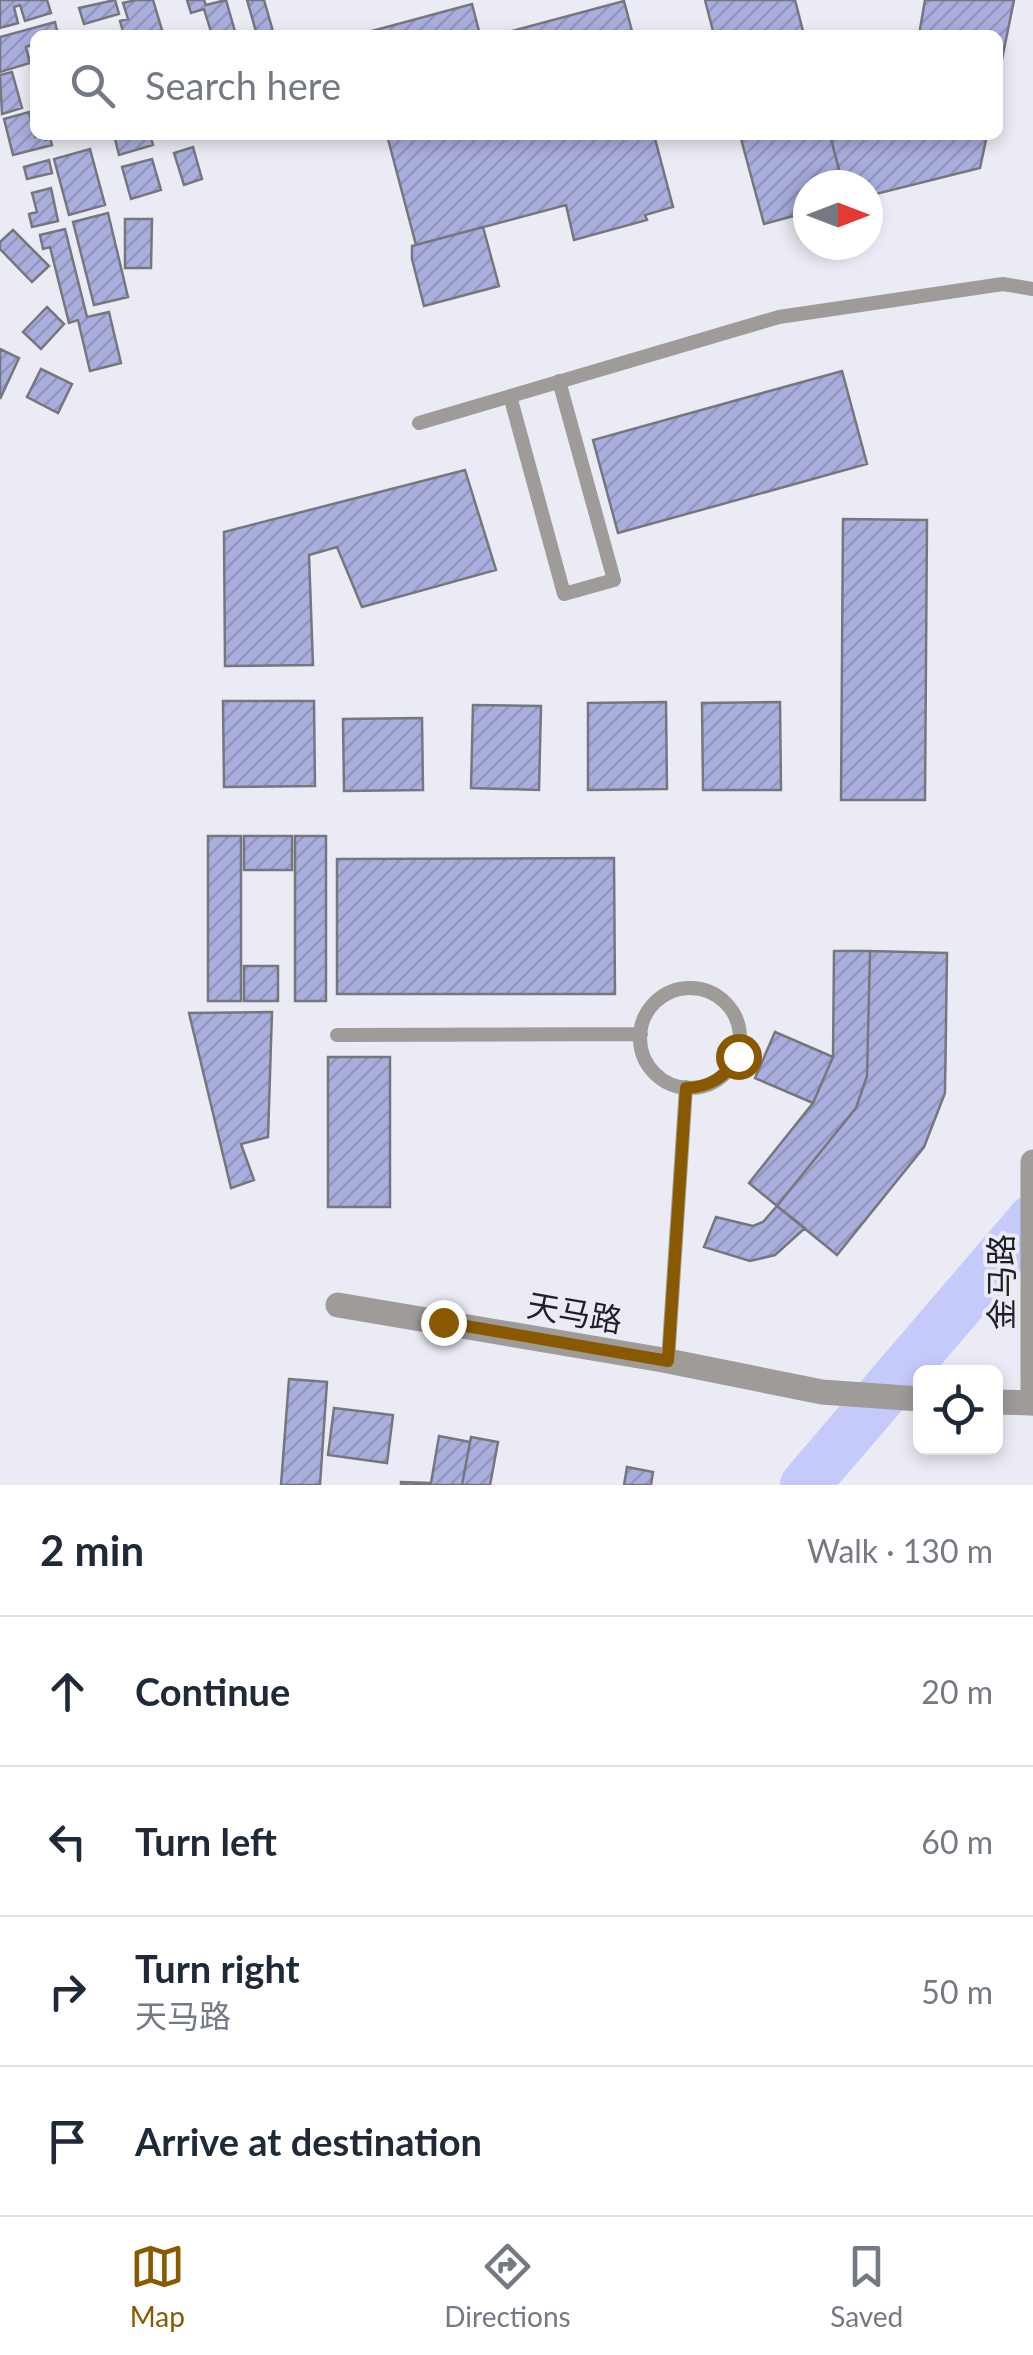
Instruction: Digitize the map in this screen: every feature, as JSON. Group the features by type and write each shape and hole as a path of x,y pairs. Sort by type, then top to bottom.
{"street":[{"name":"金马路","path":"1033,1162 1033,1403"},
{"name":"天马路","path":"338,1305 668,1361 822,1392 909,1399"},
{"path":"1003,1402 1033,1403"}],"lane":[{"path":"419,423 779,317 1003,284 1033,289"},
{"path":"510,396 564,594 614,580 560,381"},
{"path":"702,988 726,1002 740,1028 738,1056 720,1078 708,1085 686,1088 666,1082 654,1073 646,1062 640,1034 651,1007 673,990 702,988"},
{"path":"337,1035 640,1034"},
{"path":"668,1361 686,1088"}],"building":[{"path":"0,0 47,0 51,13 25,21 20,5 14,7 18,23 0,28"},
{"path":"115,0 119,14 84,24 79,8"},
{"path":"153,0 162,30 123,30 120,21 128,19 123,3"},
{"path":"187,0 204,0 206,5 226,0 235,30 210,30 204,9 191,13"},
{"path":"247,0 264,0 273,30 256,30"},
{"path":"705,0 795,0 803,30 713,30"},
{"path":"925,0 1014,0 1003,54 1003,30 920,30"},
{"path":"624,1 632,30 516,30"},
{"path":"472,4 479,30 376,30"},
{"path":"55,22 57,30 30,30 30,45 26,47 30,63 0,72 0,37"},
{"path":"12,72 22,108 2,114 0,75"},
{"path":"29,112 30,140 51,140 52,145 13,155 4,119"},
{"path":"115,140 152,140 153,145 119,155"},
{"path":"388,140 655,140 673,207 645,215 647,220 574,240 566,205 416,245"},
{"path":"741,140 831,140 839,170 793,170 793,216 764,224"},
{"path":"831,140 986,140 980,168 883,192 883,170 839,170"},
{"path":"193,147 202,179 184,185 174,153"},
{"path":"90,149 105,205 69,215 54,159"},
{"path":"152,159 161,190 131,199 122,167"},
{"path":"49,160 52,173 27,179 24,167"},
{"path":"51,188 58,221 32,227 29,214 37,212 32,193"},
{"path":"108,213 128,297 94,305 73,222"},
{"path":"125,219 152,219 151,268 125,268"},
{"path":"483,227 499,286 424,306 412,246"},
{"path":"65,229 87,317 109,312 121,363 90,371 78,320 69,323 50,247 43,249 40,235"},
{"path":"13,230 49,266 32,282 0,249 0,242"},
{"path":"47,307 64,324 41,349 23,332"},
{"path":"0,349 19,358 0,399"},
{"path":"41,369 72,384 58,413 27,397"},
{"path":"842,371 867,464 618,533 593,440"},
{"path":"465,470 496,570 362,607 337,547 309,555 313,665 225,666 224,532"},
{"path":"843,519 927,520 925,800 841,800"},
{"path":"223,701 314,701 315,786 224,787"},
{"path":"666,702 667,789 588,790 588,703"},
{"path":"780,702 781,790 703,790 702,703"},
{"path":"473,705 541,706 539,790 471,788"},
{"path":"422,718 423,790 344,791 343,719"},
{"path":"208,836 241,836 241,1001 208,1001"},
{"path":"244,836 292,836 292,870 244,870"},
{"path":"295,836 326,836 326,1001 295,1001"},
{"path":"614,858 615,994 337,994 337,859"},
{"path":"834,951 870,951 867,1076 856,1108 777,1206 749,1183 813,1103 833,1057"},
{"path":"870,951 947,953 945,1093 924,1147 837,1255 777,1206 856,1108 867,1076"},
{"path":"244,966 278,966 278,1001 244,1001"},
{"path":"272,1012 268,1137 241,1144 254,1180 231,1188 189,1013"},
{"path":"775,1032 833,1057 813,1103 755,1078"},
{"path":"328,1057 390,1057 390,1207 328,1207"},
{"path":"777,1206 805,1228 775,1255 750,1261 704,1247 716,1217 753,1226 763,1222"},
{"path":"289,1379 327,1382 320,1485 281,1485"},
{"path":"334,1408 393,1415 387,1463 328,1455"},
{"path":"439,1436 470,1442 462,1485 401,1485 431,1483"},
{"path":"471,1437 498,1442 490,1485 462,1485"},
{"path":"627,1467 653,1472 651,1485 624,1485"}],"waterway":[{"path":"805,1485 1033,1219"}],"route":[{"path":"443,1322 668,1361 686,1088 708,1085 720,1078 738,1056"}]}
